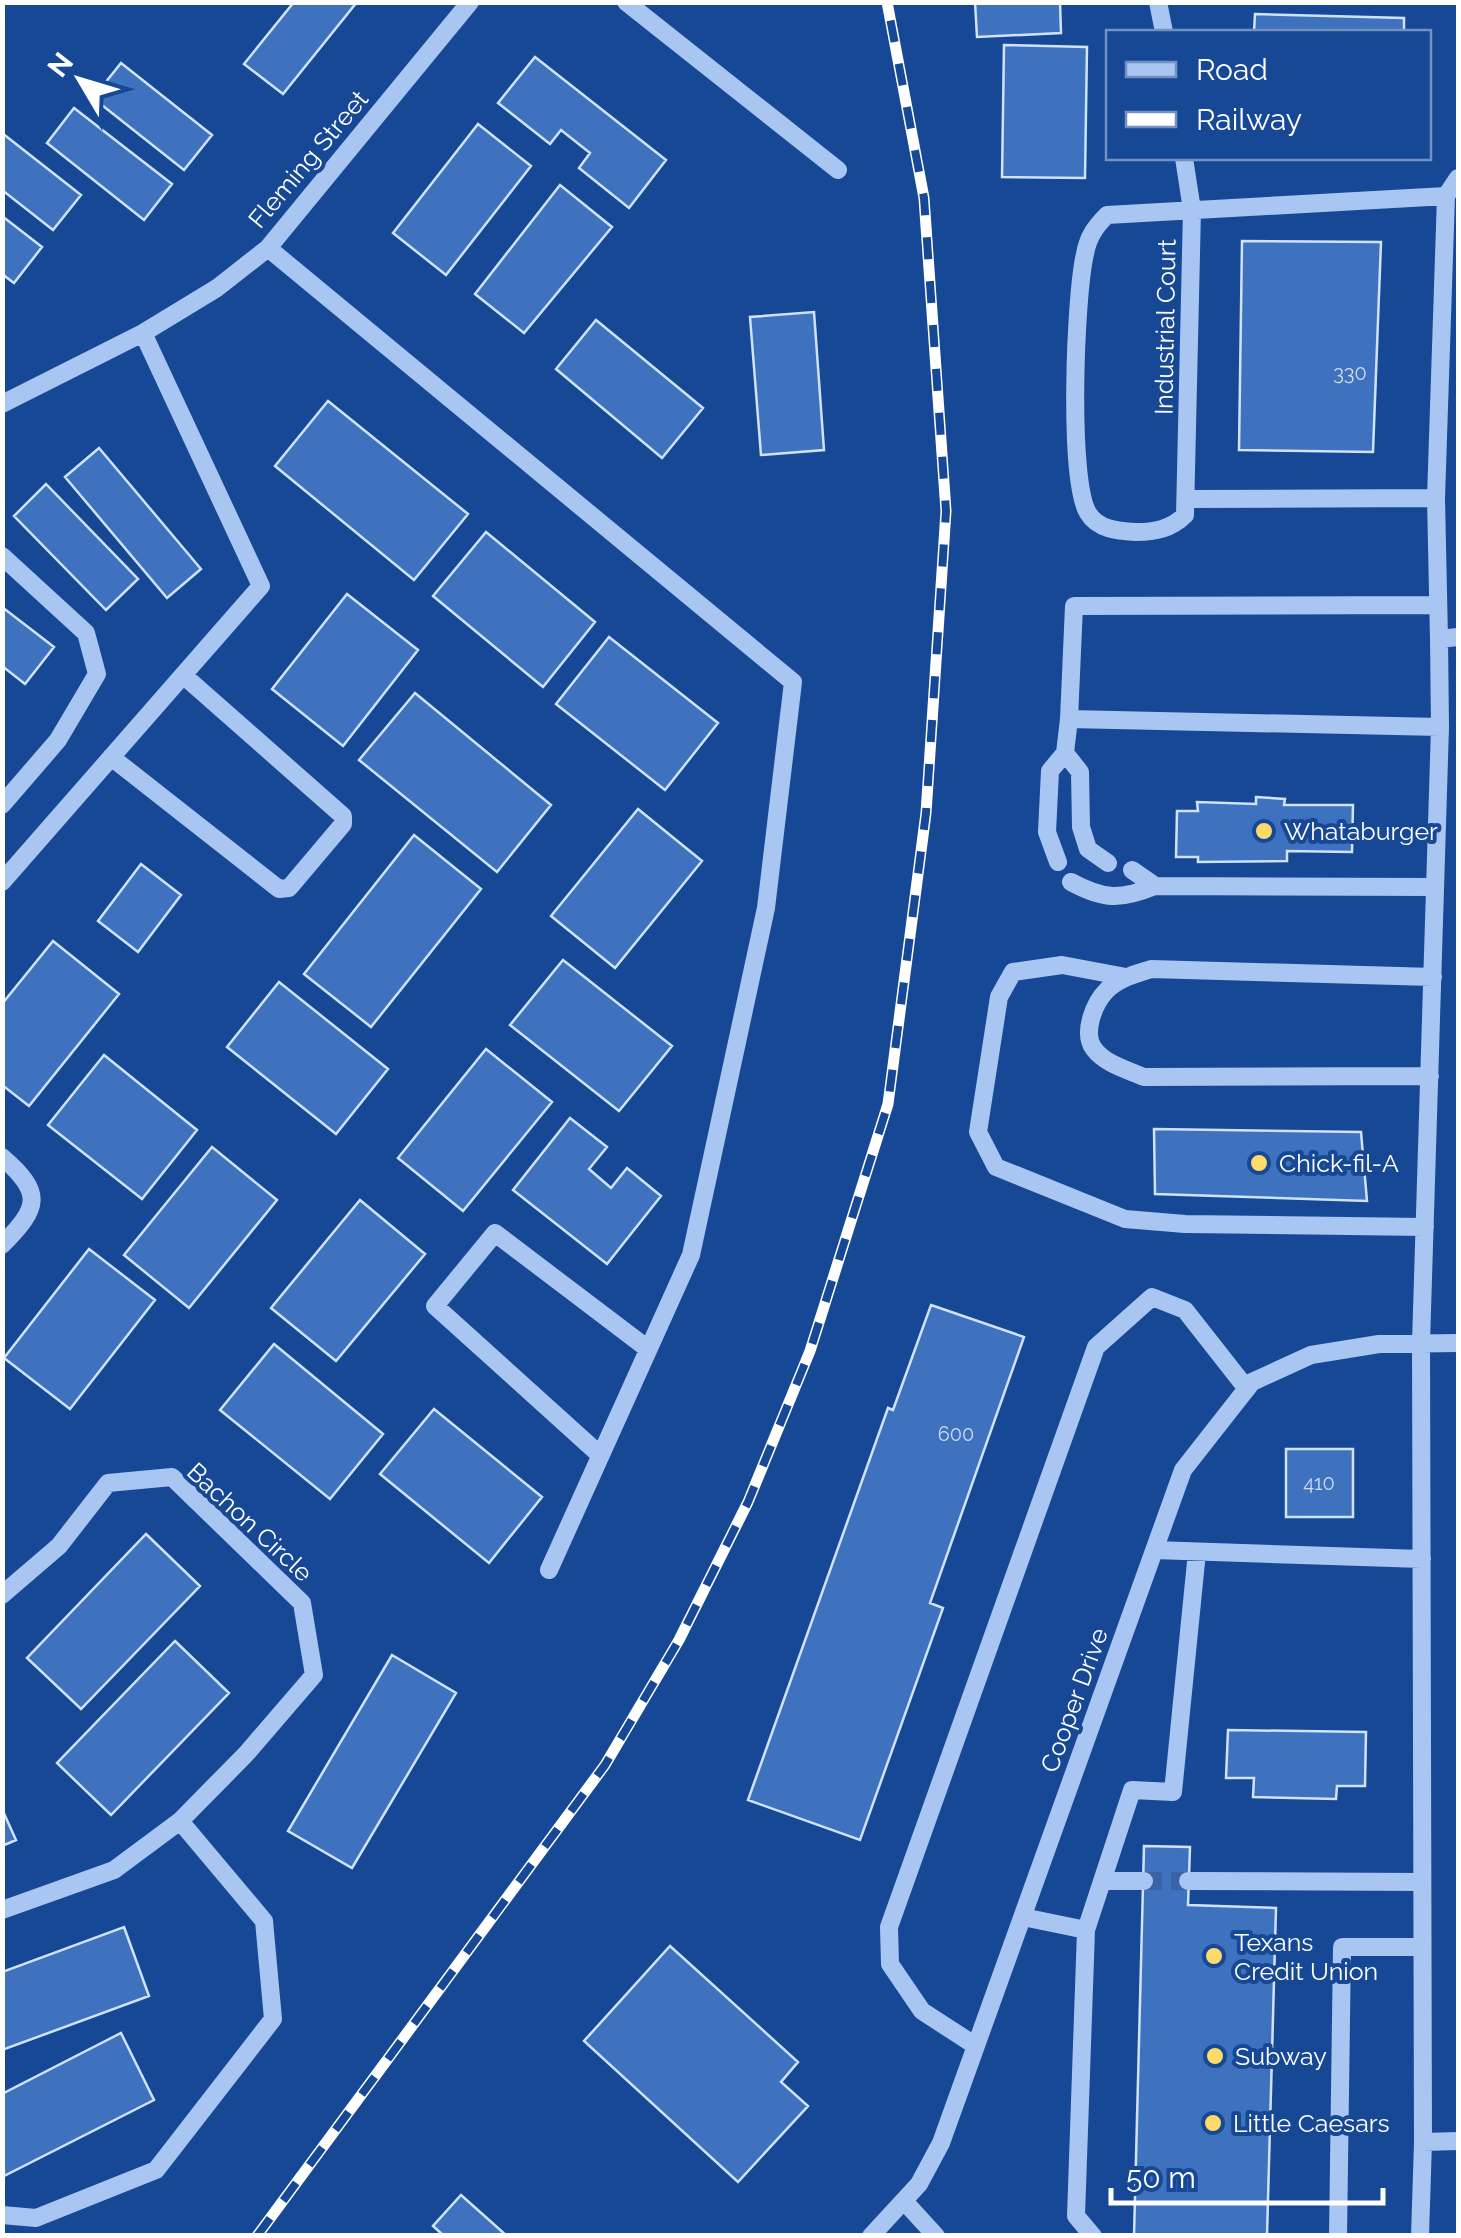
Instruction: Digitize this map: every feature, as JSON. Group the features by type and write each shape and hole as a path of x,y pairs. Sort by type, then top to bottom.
{"street":[{"name":"Fleming Street","path":"2,404 143,333 217,288 268,248 470,2"},
{"path":"626,2 838,170"},
{"path":"1158,2 1164,30"},
{"name":"Industrial Court","path":"1184,160 1192,210 1186,499"},
{"path":"1420,2236 1422,1343 1440,727 1449,638 1438,605 1436,498 1446,196 1458,178"},
{"path":"1436,498 1186,499 1185,516 1175,525 1152,532 1113,531 1090,517 1080,493 1075,448 1080,281 1093,229 1107,215 1446,196"},
{"path":"268,248 794,682 766,908 691,1255 549,1570"},
{"path":"2,882 260,586 143,333"},
{"path":"2,556 86,633 97,674 58,740 2,805"},
{"path":"1058,862 1046,832 1050,771 1064,753 1069,719 1074,606 1438,605"},
{"path":"111,757 279,889 289,888 343,824 343,816 183,675"},
{"path":"1069,719 1440,727"},
{"path":"1064,753 1080,772 1080,827 1088,849 1108,863"},
{"path":"1132,870 1155,886"},
{"path":"1070,882 1094,894 1128,897 1155,886 1435,887"},
{"path":"1126,976 1062,964 1013,972 999,997 978,1132 996,1167 1125,1219 1185,1224 1425,1228"},
{"path":"1430,1076 1144,1078 1108,1061 1093,1048 1088,1032 1095,1009 1107,990 1126,976 1151,970 1432,977"},
{"path":"2,1157 26,1177 34,1198 30,1217 2,1245"},
{"path":"600,1455 435,1306 495,1233 648,1349"},
{"path":"976,2046 922,2011 890,1964 889,1927 1096,1347 1152,1297 1185,1310 1246,1389"},
{"name":"Cooper Drive","path":"871,2236 919,2184 941,2143 1183,1470 1252,1382 1311,1355 1378,1344 1458,1342"},
{"name":"Bachon Circle","path":"2,1595 60,1546 108,1483 172,1478 302,1603 314,1676 180,1821 114,1870 2,1910"},
{"path":"1154,1550 1422,1559"},
{"path":"1093,2236 1076,2216 1086,1930 1132,1790 1173,1792 1197,1552"},
{"path":"2,2215 36,2218 156,2170 273,2019 264,1921 180,1821"},
{"path":"1102,1880 1144,1881"},
{"path":"1188,1881 1422,1882"},
{"path":"1022,1916 1086,1930"},
{"path":"1338,2236 1342,1946 1422,1947"},
{"path":"1422,2142 1458,2140"},
{"path":"904,2201 936,2236"}],"building":[{"path":"294,2 357,2 283,94 244,64"},
{"path":"975,2 1060,2 1061,33 977,37"},
{"path":"1255,14 1404,18 1404,30 1254,30"},
{"path":"1004,45 1087,47 1085,178 1002,177"},
{"path":"535,57 666,160 629,208 579,168 590,153 561,130 550,144 498,103"},
{"path":"121,63 212,135 184,170 93,98"},
{"path":"74,108 172,184 144,220 47,143"},
{"path":"478,124 531,166 446,275 393,233"},
{"path":"2,133 81,195 53,230 2,190"},
{"path":"560,185 612,227 524,333 475,294"},
{"path":"2,216 42,247 14,283 2,274"},
{"path":"1242,241 1381,242 1373,452 1239,450"},
{"path":"814,312 824,450 761,455 750,317"},
{"path":"596,320 703,408 662,458 556,369"},
{"path":"328,401 468,514 414,580 275,466"},
{"path":"99,448 201,569 167,598 65,477"},
{"path":"46,484 138,579 106,610 14,516"},
{"path":"486,532 595,622 543,687 433,596"},
{"path":"347,594 418,650 343,746 272,689"},
{"path":"2,607 54,647 25,684 2,666"},
{"path":"609,637 718,723 665,790 556,704"},
{"path":"415,693 551,805 497,872 359,760"},
{"name":"Whataburger","path":"1256,797 1285,799 1284,805 1353,805 1352,852 1287,851 1287,861 1198,862 1198,857 1176,857 1177,811 1198,811 1197,802 1256,804"},
{"path":"638,809 702,861 615,968 551,916"},
{"path":"414,835 481,889 371,1027 304,974"},
{"path":"141,864 181,895 138,952 98,921"},
{"path":"53,941 119,994 29,1106 2,1085 2,1004"},
{"path":"563,960 672,1046 619,1111 510,1025"},
{"path":"279,982 388,1069 336,1134 227,1047"},
{"path":"486,1049 552,1102 463,1211 398,1158"},
{"path":"104,1055 197,1130 142,1199 48,1125"},
{"path":"570,1118 607,1147 589,1169 611,1188 627,1168 661,1196 607,1264 513,1190"},
{"name":"Chick-fil-A","path":"1154,1129 1361,1132 1367,1201 1155,1194"},
{"path":"212,1147 277,1200 189,1308 124,1255"},
{"path":"360,1200 425,1254 336,1361 271,1308"},
{"path":"89,1249 155,1300 70,1409 4,1358"},
{"path":"931,1305 1024,1337 930,1603 943,1608 860,1840 748,1800 888,1408 893,1410"},
{"path":"274,1344 383,1434 330,1499 220,1410"},
{"path":"434,1409 542,1497 489,1563 380,1474"},
{"path":"1286,1449 1353,1449 1353,1517 1286,1517"},
{"path":"146,1534 200,1586 81,1709 27,1658"},
{"path":"175,1641 229,1693 111,1815 57,1763"},
{"path":"392,1655 456,1693 352,1868 288,1831"},
{"path":"1228,1730 1366,1732 1365,1786 1337,1786 1336,1799 1253,1797 1254,1778 1226,1778"},
{"path":"2,1809 16,1840 2,1846"},
{"path":"1144,1846 1190,1847 1188,1905 1276,1908 1267,2236 1134,2236"},
{"path":"124,1927 149,1996 2,2050 2,1972"},
{"path":"670,1946 798,2062 781,2082 808,2106 738,2182 584,2041"},
{"path":"121,2033 154,2100 4,2176 2,2094"},
{"path":"461,2195 507,2236 444,2236 433,2226"}],"tunnel":[{"path":"1144,1881 1188,1881"}],"railway":[{"path":"257,2236 605,1765 679,1640 748,1502 810,1351 888,1104 926,813 946,511 924,198 887,2"}],"place":[{"name":"Whataburger","path":"1264,831"},
{"name":"Chick-fil-A","path":"1259,1163"},
{"name":"Texans Credit Union","path":"1214,1956"},
{"name":"Subway","path":"1215,2056"},
{"name":"Little Caesars","path":"1213,2123"}]}
